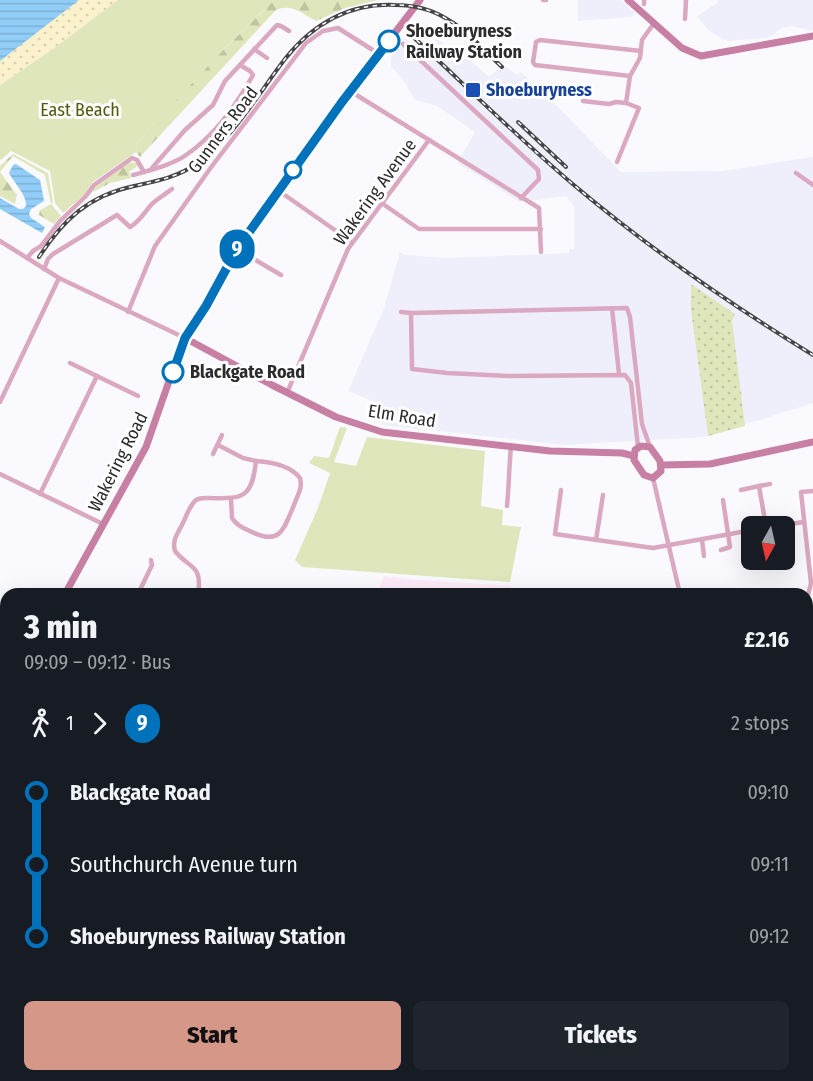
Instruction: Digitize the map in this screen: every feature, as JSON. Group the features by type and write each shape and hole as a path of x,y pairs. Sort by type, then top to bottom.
{"street":[{"name":"Wakering Road","path":"68,588 146,447 185,338 206,306 237,249 350,91 420,0"},
{"path":"628,0 685,50 701,56 813,36"},
{"path":"685,19 686,0"},
{"path":"627,103 630,76 638,62 644,36 654,23"},
{"path":"152,168 185,130 213,105 225,81 277,25 289,31"},
{"name":"Gunners Road","path":"128,312 155,246 212,166 306,43 323,31 338,28 379,54"},
{"path":"630,76 535,65 533,62 536,42 540,40 641,51"},
{"path":"403,44 538,170 539,179 521,198"},
{"path":"410,51 415,46"},
{"path":"255,49 267,57"},
{"path":"134,175 186,155 210,135 246,88 253,75 240,65"},
{"path":"350,91 539,208 541,252"},
{"path":"583,102 627,103 639,108 617,162"},
{"name":"Wakering Avenue","path":"287,393 352,242 383,204 429,140"},
{"path":"27,258 41,246 60,221 94,185 132,158 137,160 144,172"},
{"path":"796,173 813,185"},
{"path":"44,269 48,259 56,252 117,215 130,227 135,224 148,212 151,205 172,189"},
{"path":"279,191 352,242"},
{"path":"383,204 419,229 541,229"},
{"path":"0,241 59,278 185,338"},
{"path":"237,249 281,275"},
{"path":"0,402 59,278"},
{"path":"401,312 624,307 629,311 642,424 650,447 661,465 660,474 653,478 644,475 634,456 638,447 630,380 625,375 508,376 412,369 411,312"},
{"path":"612,308 619,374"},
{"name":"Elm Road","path":"185,338 336,417 382,432 550,451 622,453 634,456"},
{"path":"70,363 138,396"},
{"path":"40,494 97,376"},
{"path":"631,392 639,392"},
{"path":"213,454 222,435"},
{"path":"661,465 710,465 813,442"},
{"path":"218,445 243,458 275,463 294,472 300,478 300,491 283,530 268,538 241,527 232,518 231,499"},
{"path":"511,446 507,503 515,501"},
{"path":"638,447 650,447"},
{"path":"198,588 198,575 194,567 177,555 174,548 175,540 190,507 196,500 203,497 231,499 240,497 248,490 256,461"},
{"path":"0,474 103,524"},
{"path":"653,478 679,588"},
{"path":"741,490 770,484"},
{"path":"800,484 804,522 810,544 811,588"},
{"path":"759,486 764,516"},
{"path":"555,534 561,490"},
{"path":"801,492 813,491"},
{"path":"596,540 603,495"},
{"path":"721,550 729,547 723,500"},
{"path":"795,523 804,522"},
{"path":"547,533 653,548 741,532"},
{"path":"702,540 704,556"},
{"path":"141,588 152,565 151,560"}],"shaded area":[{"path":"578,0 620,0 634,12 633,17 578,21"},
{"path":"717,0 813,0 813,31 791,26 782,28 768,38 727,41 709,31 697,16 717,3"},
{"path":"412,28 433,42 437,38 448,48 453,45 489,77 503,65 518,75 521,72 621,172 721,171 813,157 813,403 706,437 564,445 382,425 382,405 348,391 384,308 400,252 404,255 446,258 569,253 569,249 574,249 574,206 566,196 520,202 457,163 475,132 437,106 415,100 391,66 391,57 405,38 420,49 406,35"},
{"path":"384,576 511,586 511,588 379,588"}],"green space":[{"name":"East Beach","path":"118,0 274,0 224,49 138,141 136,152 93,182 85,194 63,213 55,203 50,171 11,151 0,159 0,85"},
{"path":"274,0 378,0 345,8 316,21 292,9 276,10 140,157 136,152 138,141 214,59"},
{"path":"13,154 48,173 53,202 51,204 45,175 13,156 0,172 0,166"},
{"path":"129,162 136,163 138,166 129,172 131,178 110,183 93,192 93,189 111,174"},
{"path":"0,172 17,195 15,204 0,196"},
{"path":"51,204 61,216 54,224 39,215 39,211"},
{"path":"691,284 735,314 732,321 745,426 708,436 691,310"},
{"path":"340,427 347,428 334,462 356,466 367,437 485,451 481,506 503,510 502,525 521,527 510,582 302,567 295,560 318,508 330,473 309,463 314,456 329,458"}],"sand":[{"path":"55,0 118,0 0,85 0,35"}],"water":[{"path":"0,0 79,0 0,61"},
{"path":"16,164 40,180 44,201 31,209 29,214 31,218 45,227 42,233 0,209 0,198 19,209 26,206 22,193 9,173"}],"railway":[{"path":"39,257 67,221 90,203 118,190 175,175 190,168 211,153 234,128 296,47 320,26 347,12 378,5 408,6 428,10 462,29 502,67"},
{"path":"410,34 533,149 603,209 691,275 813,355"},
{"path":"518,122 566,167"}],"bus line":[{"name":"9","path":"173,372 185,338 206,306 237,249 342,102 389,41"}],"place":[{"name":"Shoeburyness Railway Station","path":"389,41"},
{"name":"Shoeburyness","path":"473,90"},
{"name":"Blackgate Road","path":"173,372"}]}
